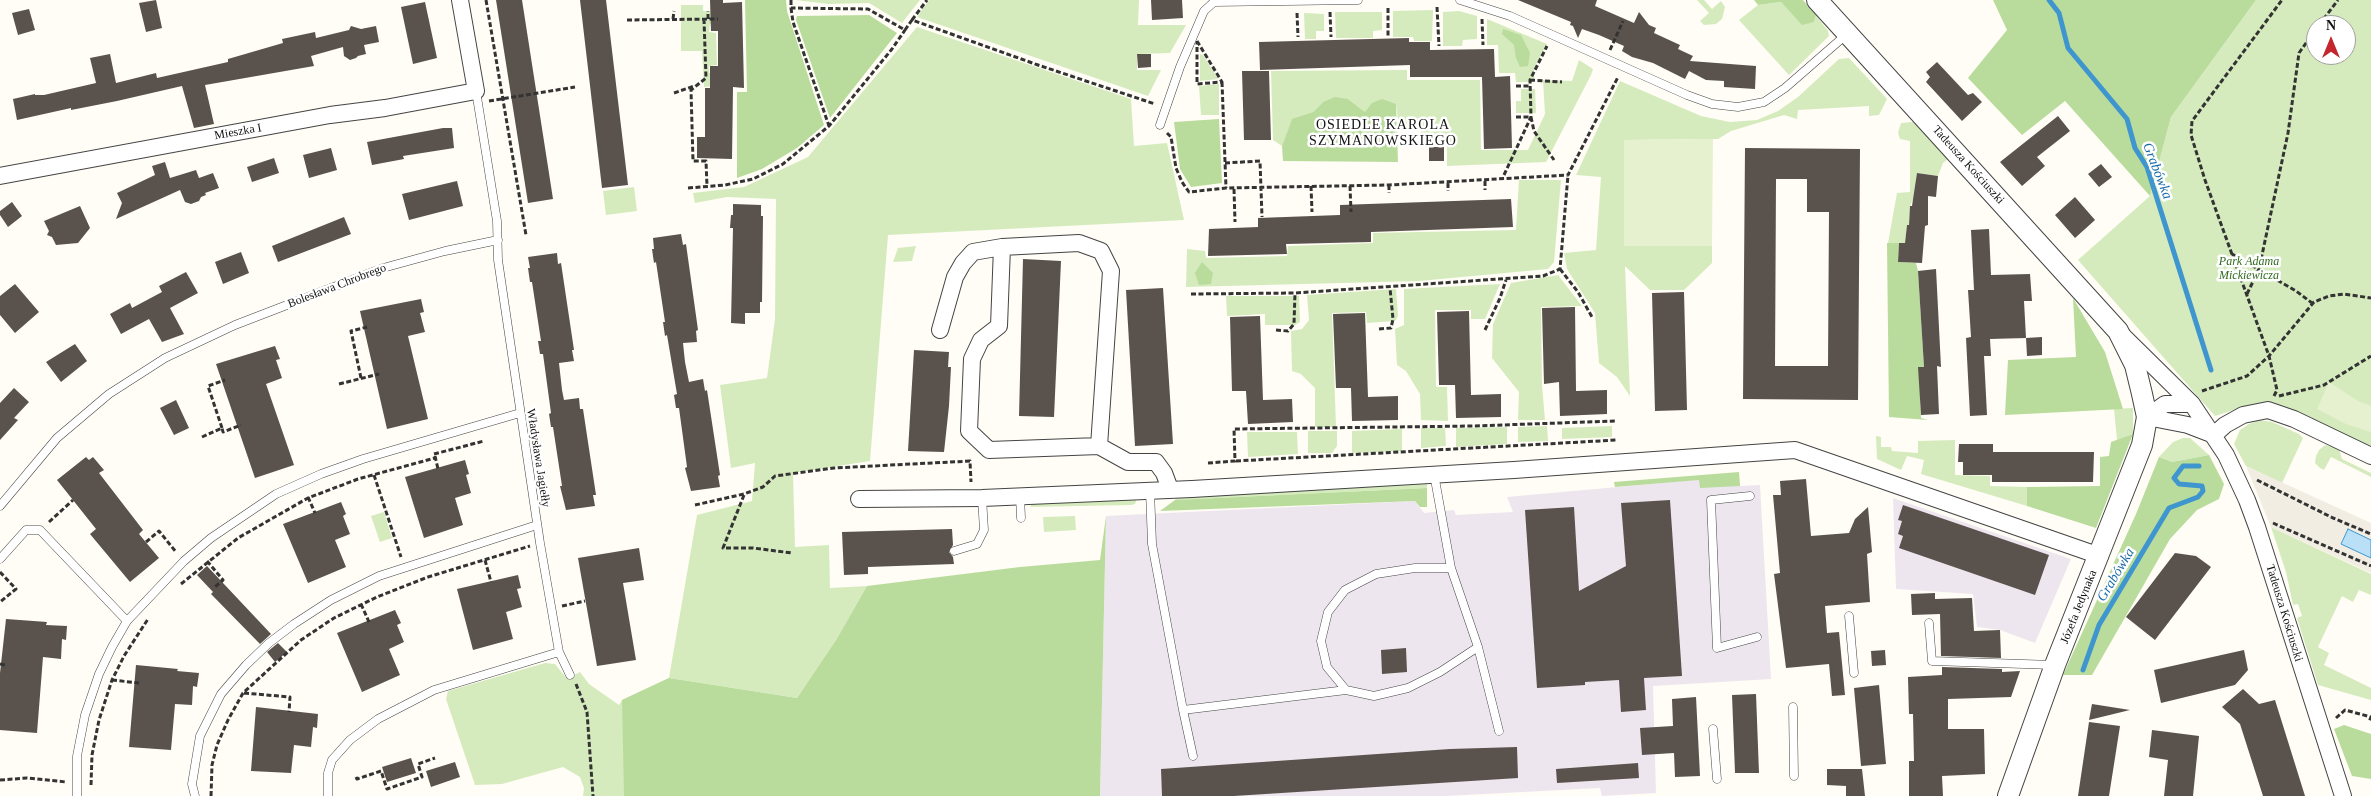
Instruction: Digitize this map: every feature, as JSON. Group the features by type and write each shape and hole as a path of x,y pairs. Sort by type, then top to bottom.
{"street":[{"path":"460,0 476,91"},
{"name":"Tadeusza Kościuszki","path":"1817,0 2118,331 2196,398 2226,455 2254,518 2343,796"},
{"name":"Mieszka I","path":"0,176 330,115 385,108 476,91"},
{"path":"940,330 955,277 963,263 973,252 1002,247 1079,243 1101,251 1111,271 1099,446"},
{"path":"1002,247 999,326 981,340 972,359 969,430 989,450 1099,446 1128,462 1156,462 1164,473 1170,489"},
{"name":"Tadeusza Kościuszki","path":"2118,331 2135,365 2147,417"},
{"path":"2147,417 2165,404 2196,398"},
{"path":"2147,417 2188,425 2214,435 2225,425 2271,404 2294,419 2371,456"},
{"name":"Józefa Jedynaka","path":"2008,796 2055,665 2100,556 2142,445 2147,417"},
{"path":"859,499 977,498 1170,489 1514,470 1795,450 2100,556"}],"lane":[{"path":"1160,125 1204,11 1214,2 1358,0"},
{"path":"1460,0 1502,12 1687,95 1712,104 1738,107 1764,102 1784,88 1848,34"},
{"path":"476,91 497,221 498,240"},
{"name":"Władysława Jagiełły","path":"498,240 498,260 537,525 559,652 570,675"},
{"name":"Bolesława Chrobrego","path":"0,506 57,438 109,394 165,358 235,325 383,268 445,251 498,240"},
{"path":"77,796 77,756 85,715 99,674 126,621 184,561 211,538 269,499 303,482 363,459 520,413"},
{"path":"1434,473 1451,568 1478,647 1499,731"},
{"path":"1150,490 1152,544 1193,756"},
{"path":"1020,496 1021,518"},
{"path":"1750,496 1711,500 1717,648 1758,637"},
{"path":"954,551 977,544 984,530 977,498"},
{"path":"195,796 192,784 200,736 221,694 229,683 269,643 294,624 354,587 404,566 537,525"},
{"path":"0,559 26,530 40,530 126,621"},
{"path":"1346,690 1327,667 1321,641 1328,612 1345,590 1376,574 1415,568 1451,568"},
{"path":"1849,616 1854,673"},
{"path":"1929,623 1932,662 2055,665"},
{"path":"1183,710 1346,690 1374,696 1408,688 1440,672 1478,647"},
{"path":"328,796 328,773 332,760 350,740 378,719 434,690 559,652"},
{"path":"1793,708 1794,776"},
{"path":"1713,730 1717,779"}],"path":[{"path":"486,0 526,235"},
{"path":"791,0 793,22 829,126"},
{"path":"688,188 753,179 783,164 829,126 887,56 927,0"},
{"path":"2271,404 2276,390 2269,356 2191,134 2192,121 2282,0"},
{"path":"2327,15 2338,0"},
{"path":"1438,7 1439,46"},
{"path":"791,8 868,9 905,30"},
{"path":"1388,8 1388,37"},
{"path":"1330,9 1331,37"},
{"path":"1297,10 1298,37"},
{"path":"673,19 674,11"},
{"path":"707,186 706,161 693,160 691,90 706,78 706,19 708,11"},
{"path":"1482,16 1483,45"},
{"path":"627,20 718,19"},
{"path":"912,20 1166,108"},
{"path":"1606,60 1623,21"},
{"path":"1222,82 1197,84 1197,41 1222,82 1226,188"},
{"path":"1547,45 1530,80 1531,117 1534,131 1554,160"},
{"path":"2247,294 2259,269 2288,133 2300,54 2306,45"},
{"path":"1592,317 1578,292 1560,269 1568,175 1618,77"},
{"path":"1530,80 1562,82"},
{"path":"674,92 697,85"},
{"path":"1516,86 1530,86"},
{"path":"495,99 575,87"},
{"path":"1516,117 1531,117"},
{"path":"1504,175 1531,117"},
{"path":"1160,125 1171,137 1176,168 1189,192 1226,188 1389,185 1568,175"},
{"path":"1225,163 1260,161 1262,217"},
{"path":"1485,181 1485,190"},
{"path":"1448,182 1448,191"},
{"path":"1389,185 1389,193"},
{"path":"1311,186 1312,212"},
{"path":"1350,186 1351,212"},
{"path":"1234,189 1235,222"},
{"path":"2232,254 2296,291 2312,303 2314,302"},
{"path":"1191,294 1295,293 1390,288 1543,276 1560,269"},
{"path":"1485,330 1506,280"},
{"path":"1379,329 1391,328 1393,319 1390,288"},
{"path":"1276,330 1288,331 1294,324 1295,293"},
{"path":"2196,398 2247,376 2269,356 2314,302 2329,296 2344,294 2371,298"},
{"path":"361,378 351,331 367,327"},
{"path":"2271,404 2324,384 2371,356"},
{"path":"339,384 379,374"},
{"path":"225,380 208,386 223,432 241,425"},
{"path":"1235,461 1234,429 1473,426 1616,421"},
{"path":"202,437 222,428"},
{"path":"430,439 438,469"},
{"path":"1208,463 1617,440"},
{"path":"175,589 207,561 238,538 308,498 374,474 484,441"},
{"path":"695,505 744,494 763,487 775,476 834,468 970,461 977,498"},
{"path":"374,474 404,566"},
{"path":"2252,477 2333,518 2371,534"},
{"path":"303,482 315,513"},
{"path":"744,494 723,548 754,548 792,553"},
{"path":"40,530 73,500"},
{"path":"2267,521 2371,566"},
{"path":"146,542 159,531 184,561"},
{"path":"211,796 212,765 217,745 243,693 301,640 334,618 361,604 428,577 527,547"},
{"path":"485,560 491,582"},
{"path":"207,561 223,580 215,587"},
{"path":"0,572 16,589 0,602"},
{"path":"354,587 369,622"},
{"path":"552,609 585,601"},
{"path":"91,790 92,755 99,720 112,680 124,656 150,616"},
{"path":"0,664 6,665"},
{"path":"99,674 112,680 139,683"},
{"path":"570,675 576,683 587,712 593,796"},
{"path":"229,683 243,693 290,697 289,712"},
{"path":"2334,723 2345,710 2371,717 2370,722"},
{"path":"356,777 357,779 381,771 387,789 422,777 418,764 435,758"},
{"path":"0,780 27,778 76,783"}],"shaded area":[{"path":"2246,466 2371,523 2371,540 2348,529 2341,543 2371,558 2371,573 2271,527"},
{"path":"1739,476 1740,486 1760,485 1771,679 1653,686 1656,793 1602,796 1600,788 1446,796 1100,796 1106,516 1415,501 1424,513 1454,510 1456,515 1513,512 1507,497"},
{"path":"1893,498 2071,559 2035,643 2000,630 1977,627 1973,594 1896,589"}],"green space":[{"path":"745,0 786,0 787,11 824,125 797,148 762,169 737,178 737,92 747,92"},
{"path":"796,0 920,0 902,23 869,3 828,4"},
{"path":"929,0 1139,0 1138,25 1186,25 1170,53 1137,54 1137,70 1161,70 1148,96 917,17"},
{"path":"1697,0 1704,0 1712,9 1721,1 1725,7 1722,19 1716,24 1704,25 1700,21 1709,13"},
{"path":"1754,0 1803,0 1816,15 1814,22 1802,25 1781,2 1758,5"},
{"path":"1993,0 2256,0 2171,117 2150,196 2065,101 2022,135 1968,78 2007,30"},
{"name":"Park Adama Mickiewicza","path":"2256,0 2371,0 2371,447 2272,402 2249,405 2215,416 2078,260 2150,196 2171,117"},
{"path":"1781,2 1802,24 1814,22 1816,15 1828,31 1829,36 1789,75 1739,20 1758,5"},
{"path":"681,5 703,5 703,11 712,12 718,24 710,24 709,32 716,33 717,65 709,66 709,73 717,74 717,86 704,87 702,51 681,51"},
{"path":"1433,10 1432,41 1414,41 1413,37 1393,37 1393,11"},
{"path":"1459,11 1477,16 1477,39 1463,40 1462,46 1443,46 1443,12"},
{"path":"1335,12 1382,12 1382,30 1373,31 1373,38 1336,38"},
{"path":"1304,13 1324,14 1324,31 1316,31 1316,39 1305,39"},
{"path":"869,15 897,33 830,118 796,20 797,16"},
{"path":"1487,19 1547,44 1534,68 1534,82 1516,82 1515,73 1499,73 1498,45 1487,45"},
{"path":"917,27 1131,99 1134,146 1167,143 1184,220 888,235 870,461 793,473 795,547 829,545 830,588 867,586 836,640 797,698 669,678 697,515 752,501 755,463 731,468 720,385 767,378 775,319 776,199 727,197 695,203 693,193 744,187 808,157"},
{"path":"1503,29 1521,35 1530,53 1528,66 1520,67 1514,45 1502,34"},
{"path":"1200,54 1203,55 1218,79 1200,81"},
{"path":"1849,58 1887,99 1879,115 1869,116 1869,106 1798,110 1797,119 1784,115 1731,131 1718,139 1624,140 1624,246 1712,246 1712,263 1684,290 1650,290 1625,266 1630,396 1617,377 1599,363 1595,313 1567,269 1564,253 1596,250 1601,177 1576,175 1620,81 1701,116 1730,122 1757,120 1778,111 1798,97 1839,59"},
{"path":"1579,60 1593,69 1546,162 1447,166 1447,146 1422,145 1421,128 1399,129 1396,104 1365,112 1348,99 1323,102 1313,112 1292,120 1282,146 1273,140 1271,71 1407,70 1407,80 1480,80 1481,150 1528,150 1545,114 1543,80 1572,81"},
{"path":"1219,84 1219,115 1201,115 1199,86"},
{"path":"1521,89 1535,89 1536,113 1516,113 1516,101 1521,101"},
{"path":"1335,97 1348,99 1365,112 1372,103 1382,99 1396,104 1398,162 1283,161 1282,146 1292,119 1313,112 1323,102"},
{"path":"1219,119 1222,183 1191,187 1180,169 1174,122"},
{"path":"1913,122 1948,159 1943,163 1938,176 1917,173 1915,195 1910,206 1909,225 1907,225 1905,243 1888,243 1897,193 1910,192 1910,141 1900,139 1898,133 1901,123"},
{"path":"1713,139 1712,246 1624,246 1624,140"},
{"path":"1519,180 1561,180 1554,262 1548,269 1419,281 1186,287 1187,249 1205,251 1206,258 1287,256 1288,246 1373,243 1373,233 1516,230"},
{"path":"634,187 637,211 606,215 603,191"},
{"path":"1887,243 1899,243 1898,262 1916,263 1918,271 1924,367 1920,396 1921,418 1928,420 1889,417"},
{"path":"916,246 912,261 893,262 898,248"},
{"path":"1202,262 1213,273 1211,284 1199,285 1195,273"},
{"path":"1558,275 1582,306 1541,307 1542,385 1545,420 1518,420 1519,392 1492,358 1493,324 1511,283"},
{"path":"1500,284 1485,319 1471,319 1471,310 1435,310 1436,387 1447,387 1448,421 1421,420 1420,394 1406,371 1397,365 1395,329 1404,325 1404,289"},
{"path":"1396,289 1398,316 1395,321 1367,323 1366,312 1332,313 1336,427 1315,427 1315,388 1301,374 1292,371 1291,331 1302,329 1309,320 1307,295"},
{"path":"1226,296 1299,296 1300,322 1295,325 1265,325 1265,314 1227,316"},
{"path":"2073,298 2105,352 2123,409 2005,415 2008,360 2076,357"},
{"path":"2329,382 2358,401 2371,406 2371,432 2346,424 2317,409"},
{"path":"2133,408 2133,434 2117,440 2114,409"},
{"path":"2259,420 2272,422 2299,434 2303,438 2282,483 2246,466 2234,444 2240,430"},
{"path":"1547,426 1548,441 1518,442 1518,427"},
{"path":"1612,426 1612,437 1562,439 1562,428"},
{"path":"1507,427 1507,444 1456,447 1456,428"},
{"path":"1421,428 1445,428 1446,446 1421,448"},
{"path":"1402,429 1402,451 1352,453 1352,431"},
{"path":"1308,431 1337,431 1337,446 1332,453 1308,453"},
{"path":"1247,432 1297,432 1298,454 1248,457"},
{"path":"2133,434 2096,528 2027,506 2027,487 2100,486 2100,457 2109,456 2111,442"},
{"path":"1876,436 1881,437 1881,447 1891,447 1892,451 1918,453 1918,441 1955,440 1955,475 1990,476 1990,486 2027,487 2027,506 1921,474 1924,460 1907,456 1901,470 1877,459"},
{"path":"2183,438 2190,438 2209,455 2172,462 2159,457 2173,442"},
{"path":"2325,445 2339,449 2342,459 2371,473 2371,477 2331,457 2324,470 2320,468 2315,463 2316,456"},
{"path":"2209,455 2224,484 2219,499 2197,510 2170,539 2092,675 2063,675 2136,514 2159,457 2172,462"},
{"path":"1739,472 1740,486 1700,488 1699,480 1615,487 1614,482"},
{"path":"1427,480 1427,488 1175,500 1180,494"},
{"path":"1427,488 1427,507 1420,507 1415,501 1160,511 1175,500"},
{"path":"1137,499 1135,504 1131,505 1030,507 1032,504"},
{"path":"384,512 392,538 380,542 371,516"},
{"path":"1075,516 1076,530 1044,532 1043,517"},
{"path":"1106,516 1100,796 624,796 622,700 669,678 797,698 836,640 867,586 1020,567 1100,560"},
{"path":"2271,527 2371,574 2371,595 2359,590 2353,602 2342,596 2318,647 2329,653 2324,665 2371,688 2371,700 2318,685 2297,618 2302,616 2298,604 2293,605 2286,572"},
{"path":"545,663 555,664 567,679 580,672 589,684 619,705 622,700 669,678 639,796 583,796 584,788 580,777 563,767 502,784 475,785 446,699 448,691"},
{"path":"2344,725 2371,734 2371,779 2352,776 2334,729"}],"water":[{"path":"2348,529 2371,540 2371,558 2341,544"}],"building":[{"path":"156,0 162,28 146,32 139,3"},
{"path":"496,0 522,0 553,199 528,203"},
{"path":"580,0 606,0 628,185 602,188"},
{"path":"710,0 723,0 723,3 742,2 744,88 733,87 732,159 697,158 697,137 705,137 705,88 710,88 710,66 718,66 718,31 711,31"},
{"path":"1151,0 1182,0 1183,18 1152,20"},
{"path":"1518,0 1597,0 1595,6 1634,23 1639,12 1649,25 1656,28 1654,33 1680,45 1678,49 1693,56 1690,61 1756,66 1755,89 1724,87 1724,81 1706,80 1689,71 1685,79 1653,63 1632,57 1622,51 1624,46 1599,35 1582,29 1578,38 1573,26 1570,25 1571,22"},
{"path":"425,2 437,58 413,64 401,7"},
{"path":"29,9 35,30 18,35 12,13"},
{"path":"351,26 361,29 376,26 379,42 364,45 366,54 350,60 344,56 343,47 311,56 314,66 205,85 214,124 194,128 182,86 117,101 71,110 71,108 17,120 13,99 35,94 44,95 96,83 90,58 110,54 116,83 156,73 157,78 228,62 228,59 283,43 282,39 315,32 316,38 349,30"},
{"path":"1409,38 1409,42 1430,42 1430,50 1494,49 1495,77 1510,76 1512,148 1484,149 1482,77 1410,77 1410,65 1260,70 1259,42"},
{"path":"1137,54 1151,54 1151,67 1138,68"},
{"path":"1937,62 1968,95 1973,93 1982,102 1962,121 1926,82 1930,77 1926,72"},
{"path":"1242,71 1269,71 1271,140 1244,140"},
{"path":"2058,116 2070,131 2037,157 2045,166 2022,186 2000,162"},
{"path":"452,128 454,148 403,156 404,159 372,165 367,142"},
{"path":"1429,147 1444,147 1444,161 1429,161"},
{"path":"331,148 337,170 309,178 303,155"},
{"path":"1745,148 1860,149 1858,400 1743,399","holes":["1776,179 1807,179 1807,212 1829,212 1828,366 1775,366"]},
{"path":"274,158 279,173 252,182 247,167"},
{"path":"165,162 170,178 196,170 199,178 213,173 219,188 205,193 206,195 201,197 199,201 191,204 185,202 180,190 116,219 122,203 117,193 155,175 152,166"},
{"path":"2101,164 2112,177 2099,187 2088,174"},
{"path":"1917,173 1938,176 1936,197 1928,196 1928,225 1925,226 1922,263 1898,262 1899,243 1905,243 1907,225 1909,225 1910,206 1912,206"},
{"path":"457,181 463,206 409,220 402,194"},
{"path":"2075,197 2095,220 2075,238 2055,215"},
{"path":"1511,199 1513,227 1371,232 1371,242 1286,244 1287,254 1208,256 1209,229 1258,227 1258,218 1340,215 1340,205"},
{"path":"12,202 22,216 8,227 0,215 0,211"},
{"path":"733,204 761,205 761,216 763,216 762,302 760,302 760,313 745,313 745,324 731,323 733,228 730,228"},
{"path":"80,206 90,228 78,243 56,245 52,237 47,235 49,231 44,221"},
{"path":"344,217 351,234 278,262 272,246"},
{"path":"1989,229 1991,275 2030,274 2032,301 2024,301 2026,338 1990,339 1991,356 1984,356 1987,415 1970,416 1966,338 1971,337 1968,290 1974,290 1971,230"},
{"path":"681,234 683,245 686,244 698,330 696,331 697,342 683,343 685,362 689,382 703,379 705,391 707,390 720,475 718,476 720,487 691,491 685,468 687,467 679,408 676,408 674,395 677,394 667,335 665,336 663,322 665,322 656,262 654,263 652,249 654,249 653,238"},
{"path":"241,252 249,273 223,284 215,262"},
{"path":"557,253 558,264 561,263 574,350 572,350 574,361 559,363 562,390 564,400 579,398 580,409 583,409 596,495 593,495 595,506 566,510 560,486 562,486 553,427 551,427 549,414 551,413 543,354 540,354 538,341 541,341 528,268 530,268 528,257"},
{"path":"1023,259 1061,261 1054,417 1019,416"},
{"path":"1936,269 1941,367 1937,366 1939,414 1921,415 1918,367 1924,367 1918,271"},
{"path":"186,272 198,293 170,308 184,334 162,342 149,319 121,334 110,314 130,303 132,308 162,292 159,286"},
{"path":"15,284 39,312 15,333 0,315 0,296"},
{"path":"1163,288 1173,444 1135,446 1126,290"},
{"path":"1684,292 1687,410 1655,411 1652,293"},
{"path":"421,299 424,312 420,313 425,332 408,336 428,419 387,429 360,311"},
{"path":"1575,307 1576,391 1607,390 1607,414 1560,416 1559,382 1544,384 1542,308"},
{"path":"1469,311 1471,395 1501,394 1501,417 1456,418 1455,385 1439,385 1437,312"},
{"path":"1365,313 1368,397 1398,396 1398,420 1352,421 1351,388 1336,388 1333,314"},
{"path":"1260,316 1263,400 1292,399 1293,422 1248,424 1246,391 1232,391 1230,317"},
{"path":"2042,337 2042,355 2027,356 2026,338"},
{"path":"75,344 87,361 61,382 46,362"},
{"path":"275,346 280,359 276,360 282,378 266,384 294,465 255,478 216,364"},
{"path":"914,350 949,352 948,367 951,367 944,452 908,451"},
{"path":"14,388 29,402 14,418 18,420 0,440 0,403"},
{"path":"176,400 189,428 174,435 160,408"},
{"path":"1959,444 1993,444 1993,452 2094,452 2093,482 1992,482 1992,475 1963,475 1963,462 1958,462"},
{"path":"86,457 89,460 93,457 104,470 99,473 143,530 139,534 159,558 130,582 90,534 96,529 57,480"},
{"path":"465,460 469,474 466,475 471,493 455,498 463,525 424,538 405,477"},
{"path":"1806,479 1811,536 1849,533 1855,519 1868,507 1872,552 1867,554 1870,602 1825,606 1827,633 1839,632 1845,695 1832,696 1829,664 1786,668 1774,574 1780,573 1773,495 1781,495 1780,481"},
{"path":"1670,500 1682,676 1644,678 1646,710 1621,712 1619,680 1585,682 1585,685 1537,688 1525,510 1574,507 1579,591 1626,566 1621,503"},
{"path":"341,502 346,514 343,516 350,534 335,540 346,567 308,583 283,524"},
{"path":"1903,505 2049,555 2035,595 1899,548 1903,536 1898,534 1902,521 1898,520"},
{"path":"952,529 953,545 949,552 953,557 954,564 868,567 868,574 844,575 842,532"},
{"path":"639,548 644,580 623,583 636,660 597,666 578,558"},
{"path":"2175,553 2196,556 2211,567 2155,640 2126,617"},
{"path":"207,566 271,634 260,644 211,594 213,592 197,575"},
{"path":"518,575 521,588 517,589 522,607 506,612 513,639 473,650 457,589"},
{"path":"1935,593 1935,599 1972,598 1974,631 2000,630 2001,658 1941,656 1940,614 1912,615 1911,594"},
{"path":"395,610 401,623 397,625 404,642 389,649 400,675 362,692 337,633"},
{"path":"6,619 47,622 46,625 67,626 66,640 62,639 61,659 43,657 37,733 0,730 0,673"},
{"path":"278,643 287,652 275,662 267,652"},
{"path":"1406,648 1407,672 1382,674 1381,650"},
{"path":"1885,650 1886,665 1872,666 1871,651"},
{"path":"2244,650 2248,670 2235,685 2161,703 2154,670"},
{"path":"136,665 199,673 197,687 193,686 192,705 175,704 171,750 129,747"},
{"path":"1942,667 2002,669 2002,672 2020,671 2011,697 1948,699 1948,729 1984,729 1985,774 1942,776 1943,796 1909,796 1909,761 1914,761 1913,714 1909,714 1908,677 1942,675"},
{"path":"1879,685 1886,764 1861,766 1854,688"},
{"path":"2243,689 2259,704 2275,700 2305,796 2263,796 2240,724 2222,707"},
{"path":"1756,694 1759,773 1735,773 1732,695"},
{"path":"1696,697 1700,776 1675,777 1674,753 1642,755 1640,728 1673,726 1672,699"},
{"path":"2092,704 2130,710 2089,720"},
{"path":"256,707 318,714 317,728 313,727 311,747 294,745 291,773 251,771"},
{"path":"2089,722 2120,726 2109,796 2078,796"},
{"path":"2152,730 2199,736 2193,796 2164,796 2168,760 2149,757"},
{"path":"1517,747 1518,778 1234,796 1162,796 1161,769 1450,749"},
{"path":"411,758 416,773 387,782 382,767"},
{"path":"455,762 460,777 431,787 426,771"},
{"path":"1638,763 1639,778 1557,783 1556,769"},
{"path":"1827,769 1862,769 1865,796 1846,796 1846,786 1827,785"}],"waterway":[{"name":"Grabówka","path":"2049,0 2059,13 2068,48 2127,119 2135,148 2147,167 2211,370"},
{"name":"Grabówka","path":"2083,670 2099,625 2169,508 2198,497 2203,491 2202,486 2179,484 2174,478 2183,466 2199,466"}],"district":[{"name":"OSIEDLE KAROLA SZYMANOWSKIEGO","path":"1383,134"}]}
